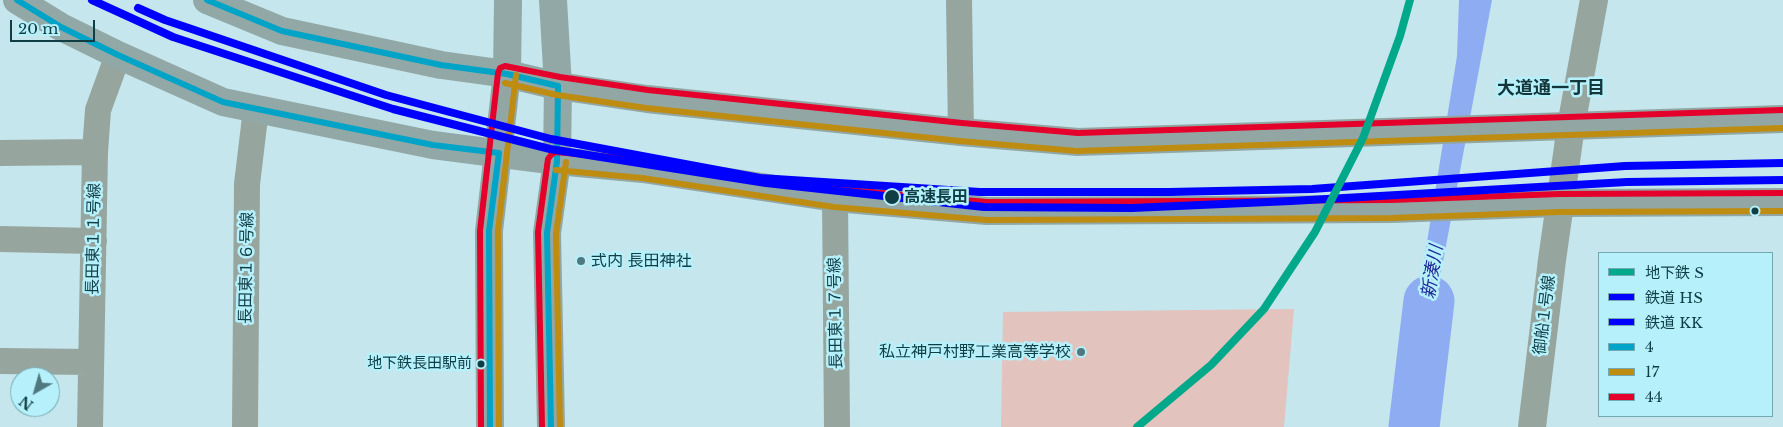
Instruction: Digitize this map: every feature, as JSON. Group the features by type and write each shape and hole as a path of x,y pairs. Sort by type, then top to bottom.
{"highway":[{"path":"18,0 61,27 223,102 433,145 557,161 558,86 553,0"},
{"path":"207,0 282,31 441,65 507,74 508,0"}],"main road":[{"path":"490,427 489,231 507,74 558,86 647,99 961,132 1078,142 1783,119"},
{"path":"551,427 547,233 557,161 643,169 835,198 987,210 1391,209 1526,204 1783,202"}],"street":[{"path":"960,0 961,132"},
{"name":"御船１号線","path":"1532,427 1571,126 1594,0"},
{"name":"長田東１１号線","path":"90,427 95,152 98,110 118,55"},
{"name":"長田東１６号線","path":"245,427 248,184 256,109"},
{"path":"0,153 95,152"},
{"name":"長田東１７号線","path":"835,198 837,427"},
{"path":"0,239 94,241"},
{"path":"0,361 91,362"}],"shaded area":[{"path":"1294,309 1284,427 1001,427 1003,312"}],"water":[{"path":"1459,0 1492,0 1442,267 1409,427 1394,427 1422,273 1457,56"}],"waterway":[{"name":"新湊川","path":"1414,427 1429,301"}],"metro line":[{"name":"S","path":"1137,427 1211,365 1264,309 1315,232 1363,138 1400,36 1410,0"}],"rail line":[{"name":"HS","path":"92,0 173,37 393,109 550,149 766,183 984,207 1132,208 1627,182 1783,180"},
{"name":"KK","path":"138,8 165,20 386,95 551,139 760,178 980,192 1169,192 1312,189 1625,166 1783,163"}],"transit line":[{"name":"4","path":"17,0 61,27 223,102 433,145 499,153"},
{"name":"4","path":"207,0 282,31 441,65 507,74 558,86"},
{"name":"44","path":"481,427 480,231 498,73 500,68 505,66 560,77 648,90 962,123 1078,133 1783,110"},
{"name":"17","path":"499,427 498,231 516,75"},
{"name":"17","path":"505,83 557,95 646,108 960,141 1077,151 1783,128"},
{"name":"4","path":"551,427 547,233 557,161 558,86"},
{"name":"44","path":"542,427 538,232 548,159 555,152 644,160 836,189 987,202 1391,200 1560,194 1783,193"},
{"name":"4","path":"490,427 489,231 499,153"},
{"name":"17","path":"560,427 556,234 566,162"},
{"name":"17","path":"556,170 642,178 834,207 987,220 1391,218 1560,212 1783,211"}],"place":[{"name":"高速長田","path":"892,197"},
{"name":"式内 長田神社","path":"581,261"},
{"name":"私立神戸村野工業高等学校","path":"1081,352"},
{"name":"地下鉄長田駅前","path":"481,364"}],"district":[{"name":"大道通一丁目","path":"1551,89"}]}
